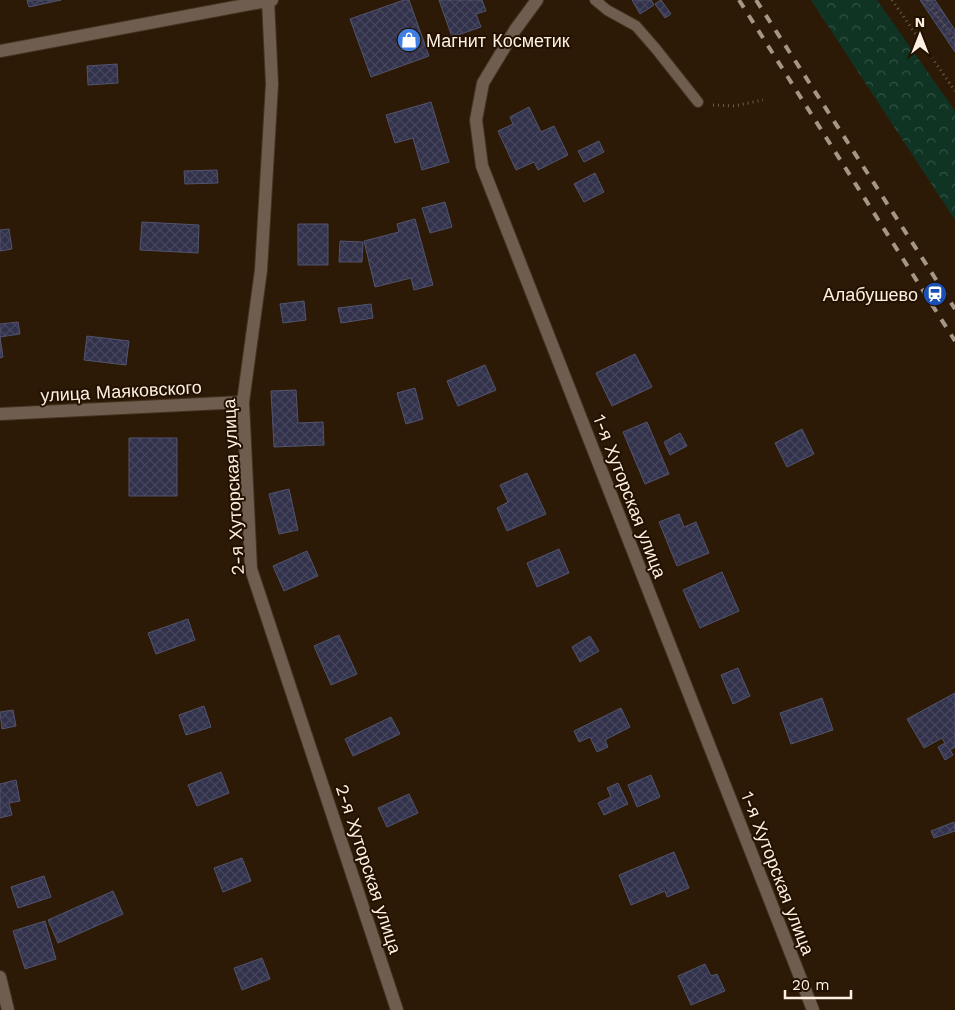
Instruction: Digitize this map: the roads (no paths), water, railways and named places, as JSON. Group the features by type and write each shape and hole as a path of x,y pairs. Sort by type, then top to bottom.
{"street":[{"path":"0,51 269,0"},
{"name":"2-я Хуторская улица","path":"269,0 272,84 261,270 243,402 251,569 397,1010"},
{"name":"1-я Хуторская улица","path":"537,0 515,30 483,83 476,120 482,166 813,1010"},
{"name":"улица Маяковского","path":"0,414 243,402"},
{"path":"0,977 8,1010"}],"lane":[{"path":"595,0 607,10 636,26 698,102"}],"railway":[{"path":"739,0 955,341"},
{"path":"756,0 955,309"}],"place":[{"name":"Магнит Косметик","path":"409,40"},
{"name":"Алабушево","path":"935,294"}]}
